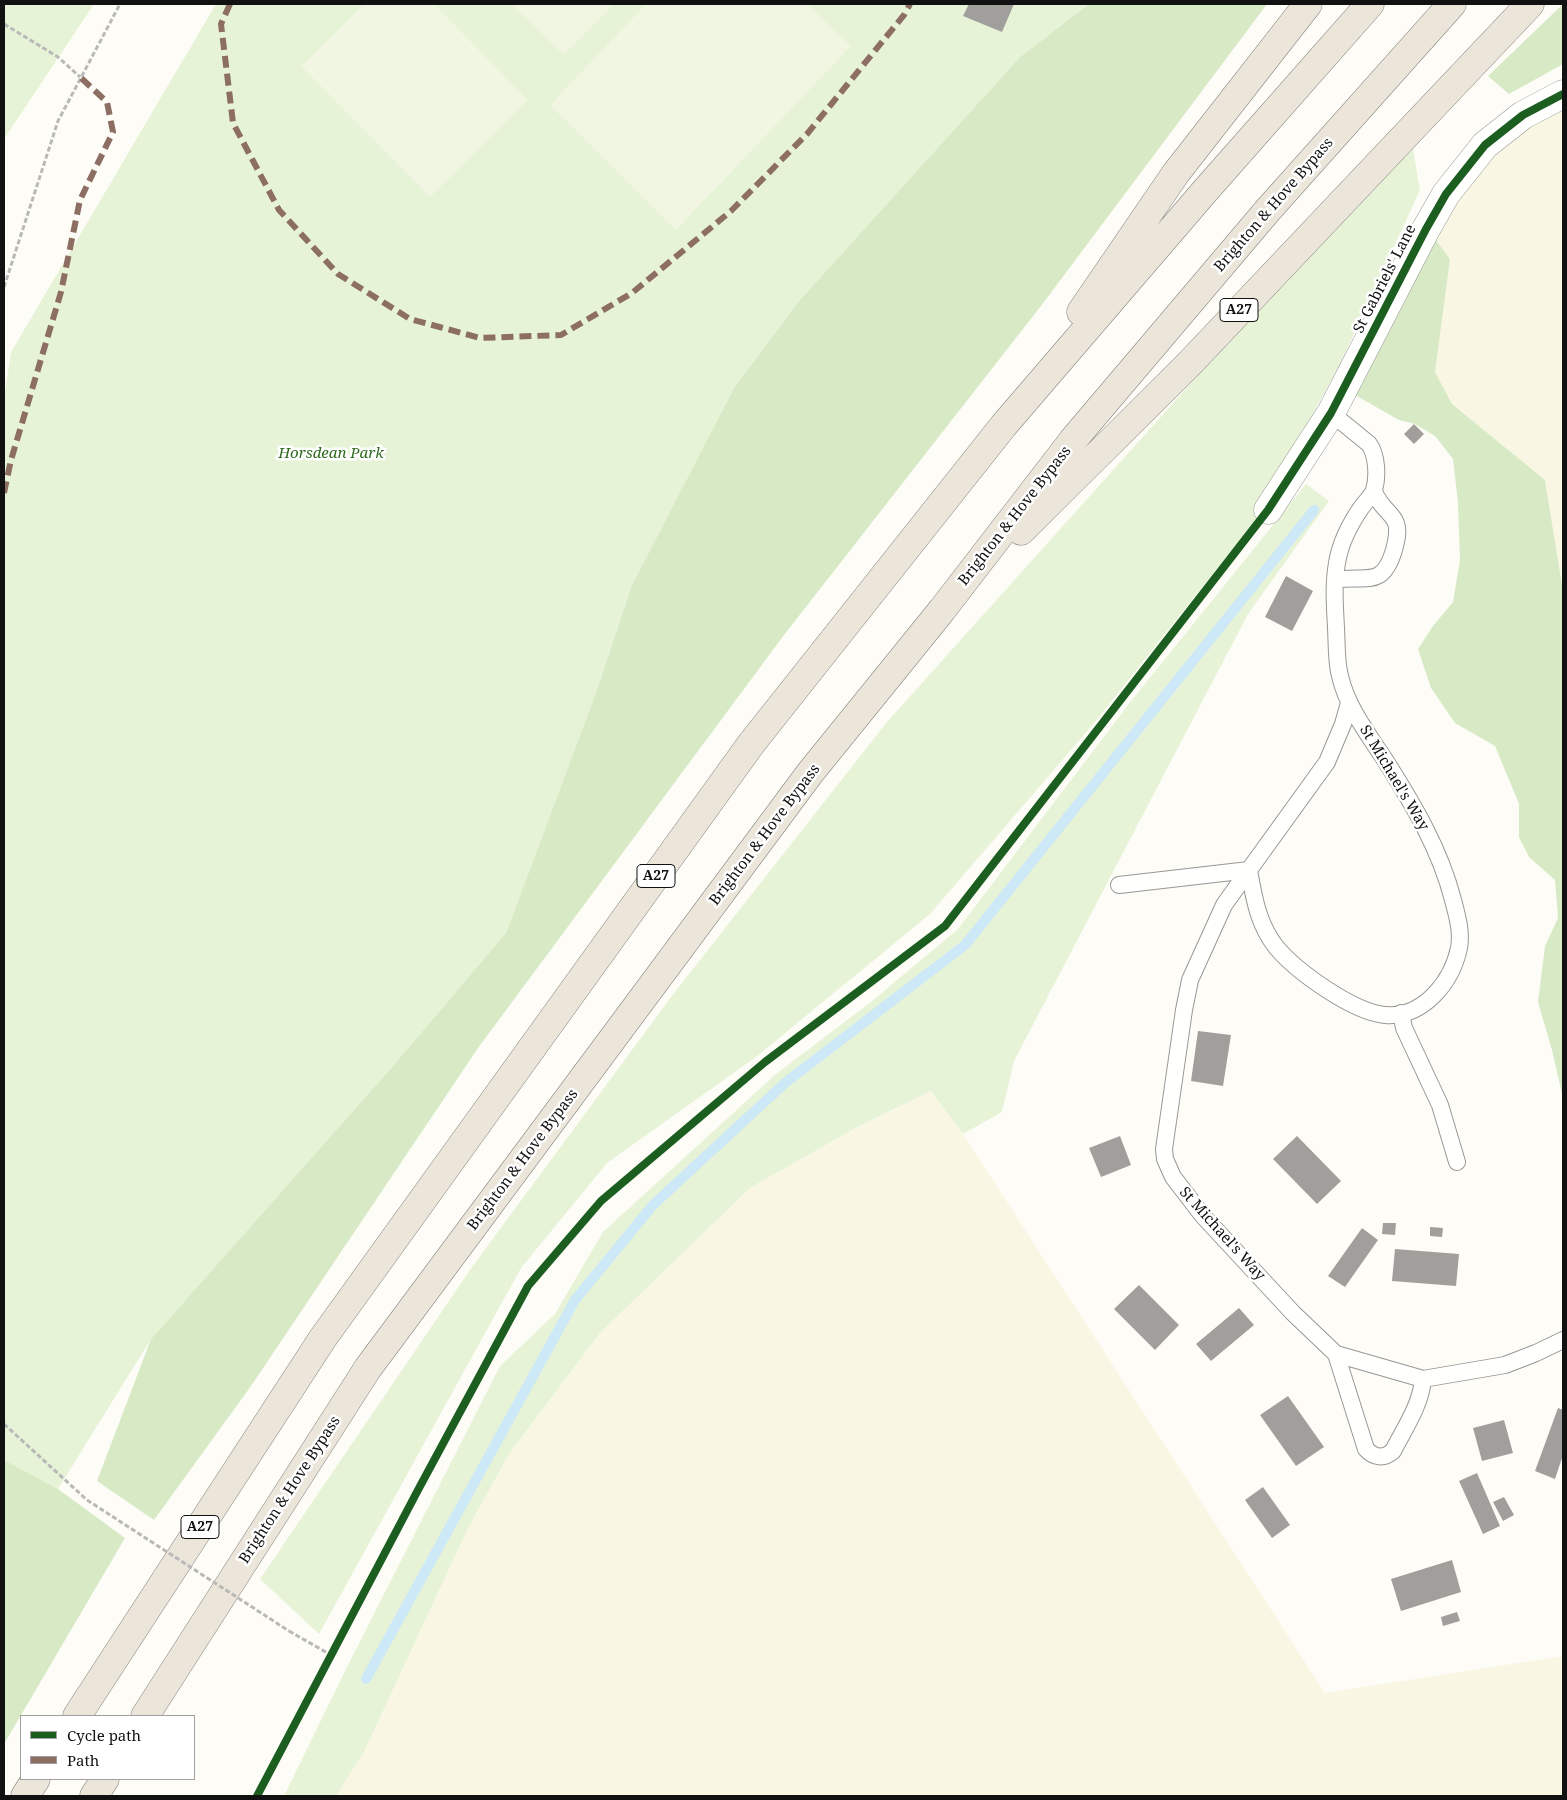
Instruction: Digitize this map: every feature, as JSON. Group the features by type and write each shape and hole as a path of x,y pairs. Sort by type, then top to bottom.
{"highway":[{"name":"A27","path":"1004,425 1176,173 1308,4"},
{"name":"A27","path":"78,1715 323,1338 751,744 1004,425 1370,4"},
{"name":"Brighton & Hove Bypass","path":"146,1715 368,1368 810,773 942,610 1073,440 1268,210 1452,4"},
{"name":"A27","path":"942,610 1189,364 1373,167 1530,4"},
{"path":"25,1796 35,1780"},
{"path":"94,1796 104,1780"}],"street":[{"name":"St Gabriels' Lane","path":"1268,510 1331,413 1446,194 1485,145 1523,115 1563,94"}],"lane":[{"path":"1331,413 1373,449 1376,463 1374,491 1377,500 1393,518 1397,537 1392,558 1386,569 1376,578 1335,580"},
{"name":"St Michael's Way","path":"1249,870 1255,905 1264,928 1276,947 1323,988 1360,1007 1380,1014 1401,1013 1422,1004 1440,990 1452,970 1460,945 1459,924 1447,876 1417,811 1349,703 1340,676 1335,580 1340,550 1350,526 1374,491"},
{"name":"St Michael's Way","path":"1349,703 1343,724 1327,762 1224,905 1190,980 1165,1139 1165,1159 1178,1185 1203,1216 1292,1313 1336,1354 1423,1379 1505,1365 1563,1340"},
{"path":"1119,885 1249,870"},
{"path":"1401,1013 1404,1028 1440,1105 1456,1162"},
{"path":"1336,1354 1366,1449 1375,1456 1385,1456 1392,1451 1419,1399 1423,1379"}],"path":[{"path":"4,287 58,121 120,4"},
{"path":"4,24 58,57 80,78"},
{"path":"4,1424 87,1500 288,1631 331,1655"}],"shaded area":[{"path":"1563,103 1563,591 1545,480 1452,404 1434,372 1450,259 1436,240 1459,195 1496,149"},
{"path":"932,1091 963,1134 1325,1693 1563,1656 1563,1796 336,1796 364,1752 468,1528 509,1454 600,1333 750,1188 857,1128"}],"green space":[{"path":"4,4 94,4 4,139"},
{"name":"Horsdean Park","path":"216,4 1089,4 1020,57 799,301 734,388 632,585 597,690 506,933 392,1067 151,1339 58,1489 4,1460 4,399 11,352"},
{"path":"364,4 434,4 528,100 430,197 301,66"},
{"path":"511,4 614,4 564,55"},
{"path":"646,4 807,4 851,46 676,230 550,105"},
{"path":"1089,4 1267,4 1044,302 784,635 478,1048 251,1386 154,1520 97,1481 151,1339 392,1067 506,933 597,690 632,585 734,388 799,301 1020,57"},
{"path":"1563,4 1563,64 1509,94 1488,76"},
{"path":"1411,138 1420,190 1340,364 1253,523 1095,722 930,914 756,1057 607,1163 521,1268 319,1634 260,1579 472,1267 674,993 887,722"},
{"path":"1436,240 1450,259 1435,372 1452,404 1545,480 1563,591 1563,1098 1538,1002 1545,946 1558,918 1555,880 1529,857 1519,837 1519,804 1495,746 1455,723 1431,688 1418,649 1433,626 1453,602 1460,560 1458,503 1453,459 1435,436 1415,424 1399,420 1355,395"},
{"path":"1306,484 1329,501 1248,614 1014,1061 1002,1112 963,1134 931,1091 856,1128 750,1188 600,1333 509,1454 468,1528 364,1752 336,1796 284,1796 347,1667 500,1366 555,1314 603,1232 776,1074 871,1002 958,929 1128,705"},
{"path":"4,1460 58,1489 125,1538 4,1744"}],"building":[{"path":"969,4 1014,4 1002,32 963,16"},
{"path":"1414,424 1424,434 1414,444 1404,434"},
{"path":"1286,576 1313,591 1292,631 1265,617"},
{"path":"1198,1031 1231,1035 1223,1086 1191,1081"},
{"path":"1120,1136 1131,1165 1101,1177 1089,1148"},
{"path":"1297,1136 1341,1181 1317,1204 1273,1159"},
{"path":"1383,1223 1396,1223 1395,1235 1382,1234"},
{"path":"1430,1227 1443,1228 1442,1237 1430,1236"},
{"path":"1362,1228 1378,1240 1345,1287 1328,1276"},
{"path":"1395,1249 1459,1254 1456,1286 1392,1281"},
{"path":"1139,1285 1179,1325 1155,1350 1114,1309"},
{"path":"1239,1308 1254,1325 1211,1361 1196,1344"},
{"path":"1288,1396 1324,1447 1296,1466 1260,1415"},
{"path":"1558,1408 1563,1410 1563,1455 1555,1479 1535,1471"},
{"path":"1504,1420 1513,1453 1482,1461 1473,1428"},
{"path":"1477,1473 1500,1526 1483,1534 1459,1481"},
{"path":"1263,1487 1290,1525 1272,1538 1245,1500"},
{"path":"1504,1497 1514,1515 1503,1521 1493,1502"},
{"path":"1452,1560 1461,1592 1401,1611 1391,1579"},
{"path":"1457,1612 1460,1621 1443,1626 1441,1617"}],"waterway":[{"path":"366,1679 575,1300 653,1205 785,1083 965,945 1314,510"}],"marked path":[{"path":"230,4 221,24 233,123 279,210 338,274 410,319 480,338 561,335 632,293 731,211 807,134 904,15 910,4"},
{"path":"4,493 11,460 61,292 80,200 113,132 107,102 80,77"}],"cycle path":[{"path":"257,1796 528,1286 601,1201 765,1062 945,926 1268,510 1331,413 1446,194 1485,145 1523,115 1563,94"}]}
